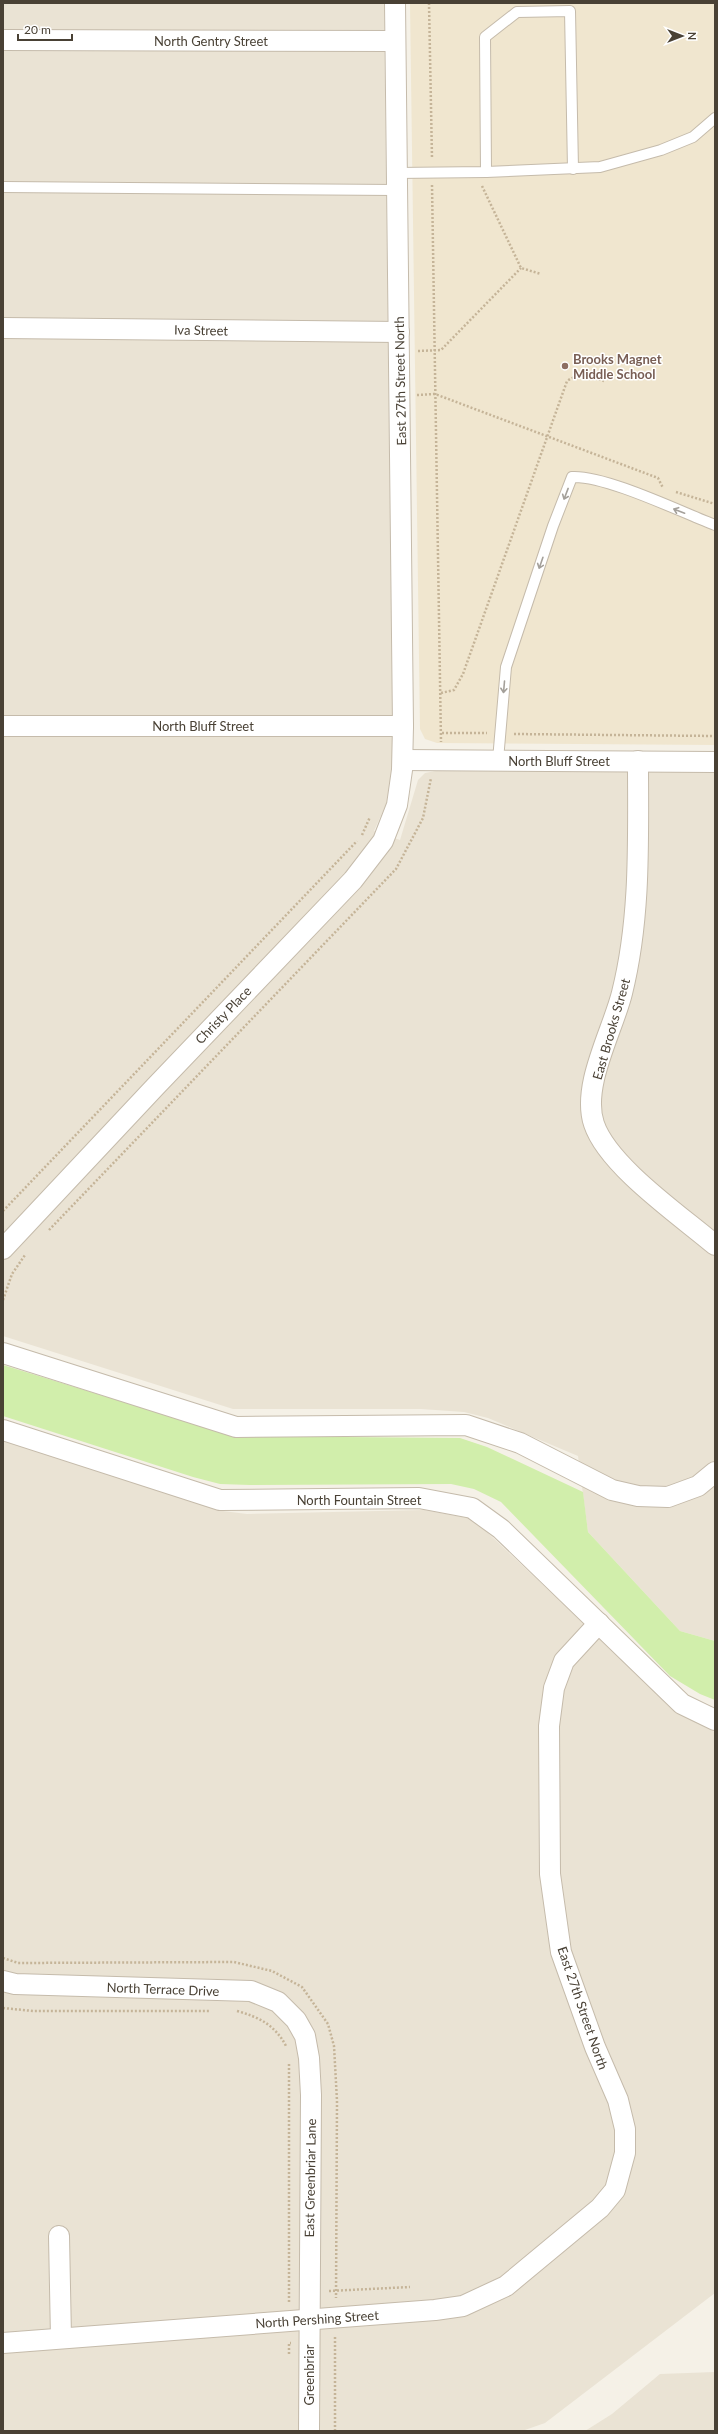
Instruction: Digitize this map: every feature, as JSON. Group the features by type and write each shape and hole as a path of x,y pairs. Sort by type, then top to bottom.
{"street":[{"name":"East 27th Street North","path":"395,3 403,760"},
{"name":"North Gentry Street","path":"3,40 395,41"},
{"name":"Iva Street","path":"3,328 399,332"},
{"name":"North Bluff Street","path":"3,726 403,726"},
{"name":"North Bluff Street","path":"403,760 715,762"},
{"name":"Christy Place","path":"3,1249 155,1087 353,880 384,842 397,804 403,760"},
{"name":"East Brooks Street","path":"638,761 638,878 631,956 616,1018 595,1076 592,1102 594,1124 604,1145 625,1168 715,1245"},
{"path":"3,1352 236,1427 466,1425 520,1443 612,1490 638,1496 668,1497 698,1486 715,1472"},
{"name":"North Fountain Street","path":"3,1430 220,1500 419,1498 472,1508 501,1529 682,1704 715,1720"},
{"name":"East 27th Street North","path":"598,1622 564,1661 554,1688 549,1726 550,1874 561,1952 595,2047 618,2100 625,2129 625,2153 615,2190 600,2208"},
{"name":"North Terrace Drive","path":"3,1981 16,1984 251,1991 278,2002 296,2020 305,2036"},
{"name":"East Greenbriar Lane","path":"305,2036 309,2058 311,2095 309,2320"},
{"name":"North Pershing Street","path":"3,2343 309,2320 463,2306 506,2286 600,2208"},
{"path":"59,2236 61,2338"},
{"name":"Greenbriar","path":"309,2320 309,2431"}],"lane":[{"path":"486,172 485,37 517,12 570,11 573,169"},
{"path":"3,187 396,182 432,173 600,167 661,150 693,137 715,118"},
{"path":"498,760 506,667 553,526 572,477 583,476 618,487 715,525"}],"path":[{"path":"45,1235 396,869 423,818 442,733 429,3"},
{"path":"481,184 521,268 541,274"},
{"path":"418,351 441,350 521,268"},
{"path":"441,693 454,690 463,674 567,381 574,376 585,375 604,381"},
{"path":"417,396 435,394 548,435 658,478 664,488 715,504"},
{"path":"442,733 715,736"},
{"path":"3,1211 362,836 373,810"},
{"path":"3,1300 12,1274 28,1251"},
{"path":"3,1958 18,1963 234,1962 272,1970 302,1987 328,2024 334,2046 337,2101 335,2431"},
{"path":"3,2008 33,2011 214,2011"},
{"path":"230,2011 238,2011 262,2019 280,2033 288,2050"},
{"path":"288,2058 288,2343"},
{"path":"288,2296 336,2290 410,2287"}],"shaded area":[{"path":"3,3 384,3 393,769 387,802 374,831 400,840 418,780 425,773 441,770 715,771 715,1641 680,1631 588,1532 578,1456 488,1418 464,1412 421,1409 233,1409 3,1336"},
{"name":"Brooks Magnet Middle School","path":"410,3 715,3 715,745 437,743 425,739 420,729"},
{"path":"3,1440 223,1511 247,1514 424,1510 473,1519 680,1714 715,1732 715,2293 545,2423 522,2431 3,2431"},
{"path":"715,2372 715,2431 585,2431 612,2414 660,2374"}],"green space":[{"path":"3,1365 234,1436 460,1438 487,1447 583,1492 588,1532 680,1631 715,1641 715,1700 700,1694 670,1676 501,1502 474,1489 451,1484 220,1484 193,1477 3,1416"}],"place":[{"name":"Brooks Magnet Middle School","path":"565,366"}]}
